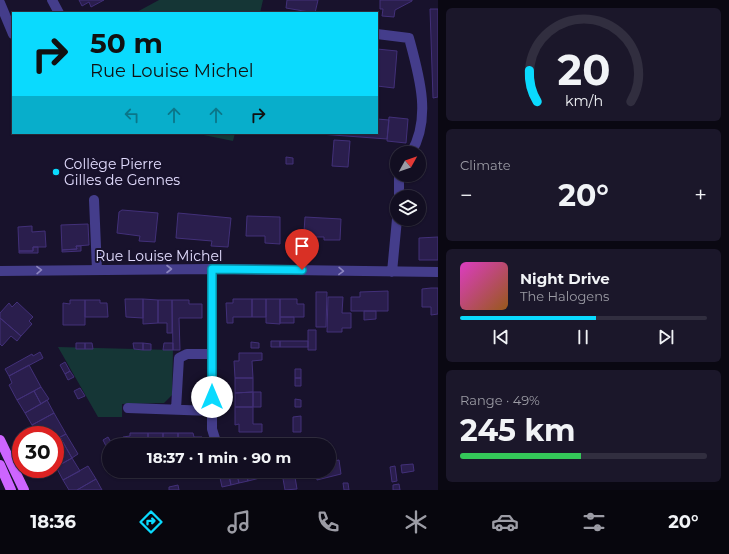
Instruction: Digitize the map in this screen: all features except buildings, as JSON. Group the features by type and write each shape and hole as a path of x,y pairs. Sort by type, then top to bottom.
{"main road":[{"path":"0,440 24,490"},
{"path":"0,465 11,490"}],"street":[{"path":"52,0 58,12"},
{"path":"0,3 12,32"},
{"path":"378,34 409,38 419,76 422,96 420,132 414,146"},
{"path":"94,200 97,270"},
{"path":"392,272 396,226"},
{"path":"212,269 212,429 215,438"},
{"name":"Rue Louise Michel","path":"0,271 212,269 438,272"},
{"path":"176,409 179,358 187,354 212,354"},
{"path":"128,408 212,411"}],"green space":[{"path":"159,0 263,0 260,12 137,12"},
{"path":"199,134 235,134 233,141"},
{"path":"58,347 173,350 172,395 164,403 122,404 122,417 98,417"}],"place":[{"name":"Collège Pierre Gilles de Gennes","path":"56,172"}],"route":[{"path":"212,397 212,269 302,270"}]}
